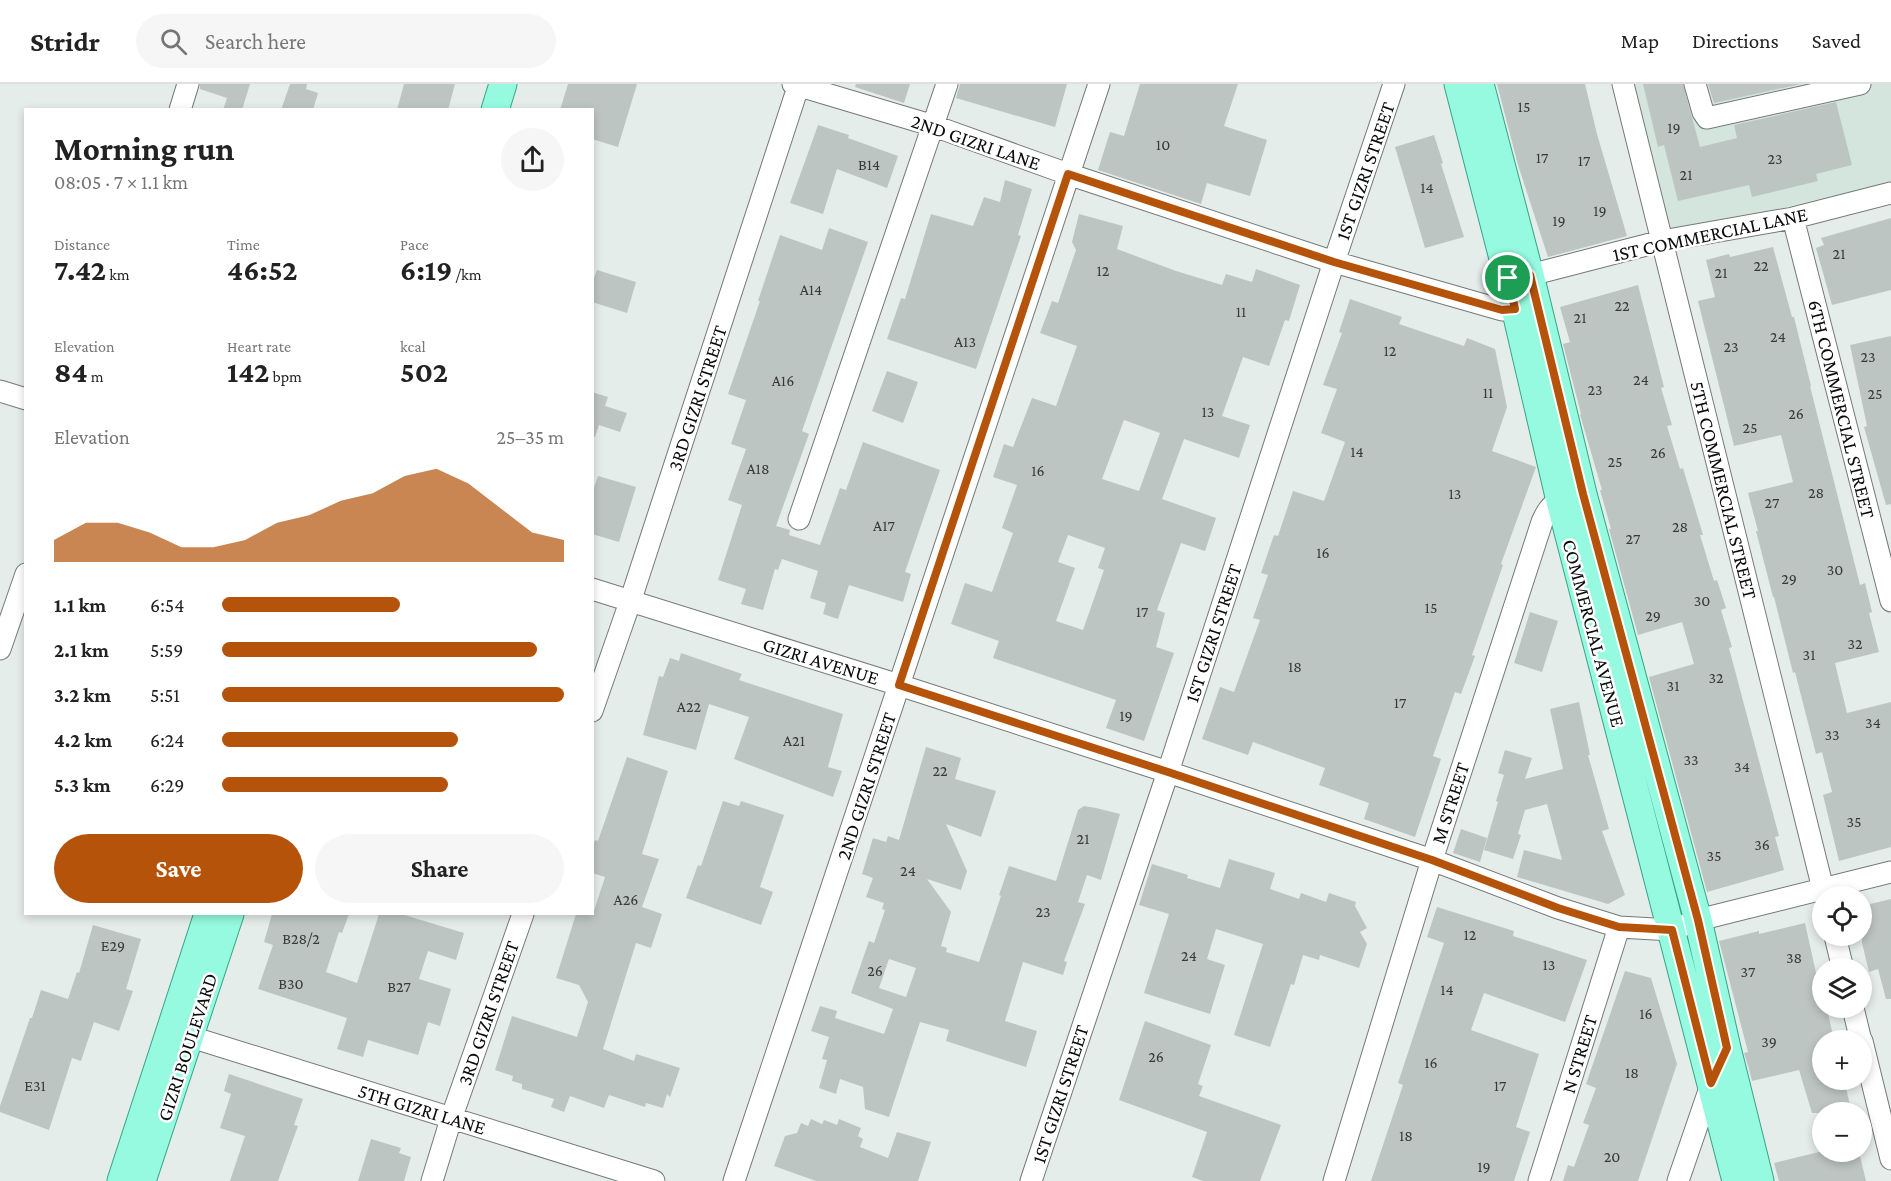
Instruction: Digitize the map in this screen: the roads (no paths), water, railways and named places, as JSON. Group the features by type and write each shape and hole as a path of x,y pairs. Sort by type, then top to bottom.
{"main road":[{"path":"477,108 484,84"},
{"path":"496,108 503,84"},
{"name":"COMMERCIAL AVENUE","path":"1458,84 1519,276"},
{"name":"COMMERCIAL AVENUE","path":"1480,84 1526,308 1560,501 1736,1181"},
{"name":"COMMERCIAL AVENUE","path":"1526,308 1583,494 1698,920 1760,1181"},
{"name":"GIZRI BOULEVARD","path":"121,1181 208,915"},
{"name":"GIZRI BOULEVARD","path":"142,1181 230,915"}],"street":[{"path":"181,108 188,84"},
{"path":"799,519 947,84"},
{"name":"2ND GIZRI STREET","path":"734,1181 1099,84"},
{"name":"1ST GIZRI STREET","path":"1031,1181 1394,84"},
{"name":"5TH COMMERCIAL STREET","path":"1623,84 1822,886"},
{"path":"1695,84 1702,112 1707,118 1860,84"},
{"name":"2ND GIZRI LANE","path":"797,85 934,126 1068,174 1334,262 1502,310 1526,308"},
{"name":"3RD GIZRI STREET","path":"594,705 630,602 797,85"},
{"name":"1ST COMMERCIAL LANE","path":"1519,276 1662,241 1793,218 1891,193"},
{"name":"6TH COMMERCIAL STREET","path":"1793,218 1891,601"},
{"path":"0,391 24,398"},
{"name":"M STREET","path":"1334,1181 1432,860 1542,522 1549,509 1560,501"},
{"path":"0,649 24,580"},
{"name":"GIZRI AVENUE","path":"594,590 1168,772 1432,860 1558,908 1619,927 1672,930 1698,920 1812,896"},
{"name":"GIZRI AVENUE","path":"1846,886 1891,872"},
{"name":"3RD GIZRI STREET","path":"432,1181 451,1119 523,915"},
{"name":"N STREET","path":"1539,1181 1619,927"},
{"name":"5TH GIZRI LANE","path":"191,1036 654,1181"},
{"path":"1678,1181 1711,1083 1727,1048"},
{"path":"1872,1082 1891,1159"}]}
